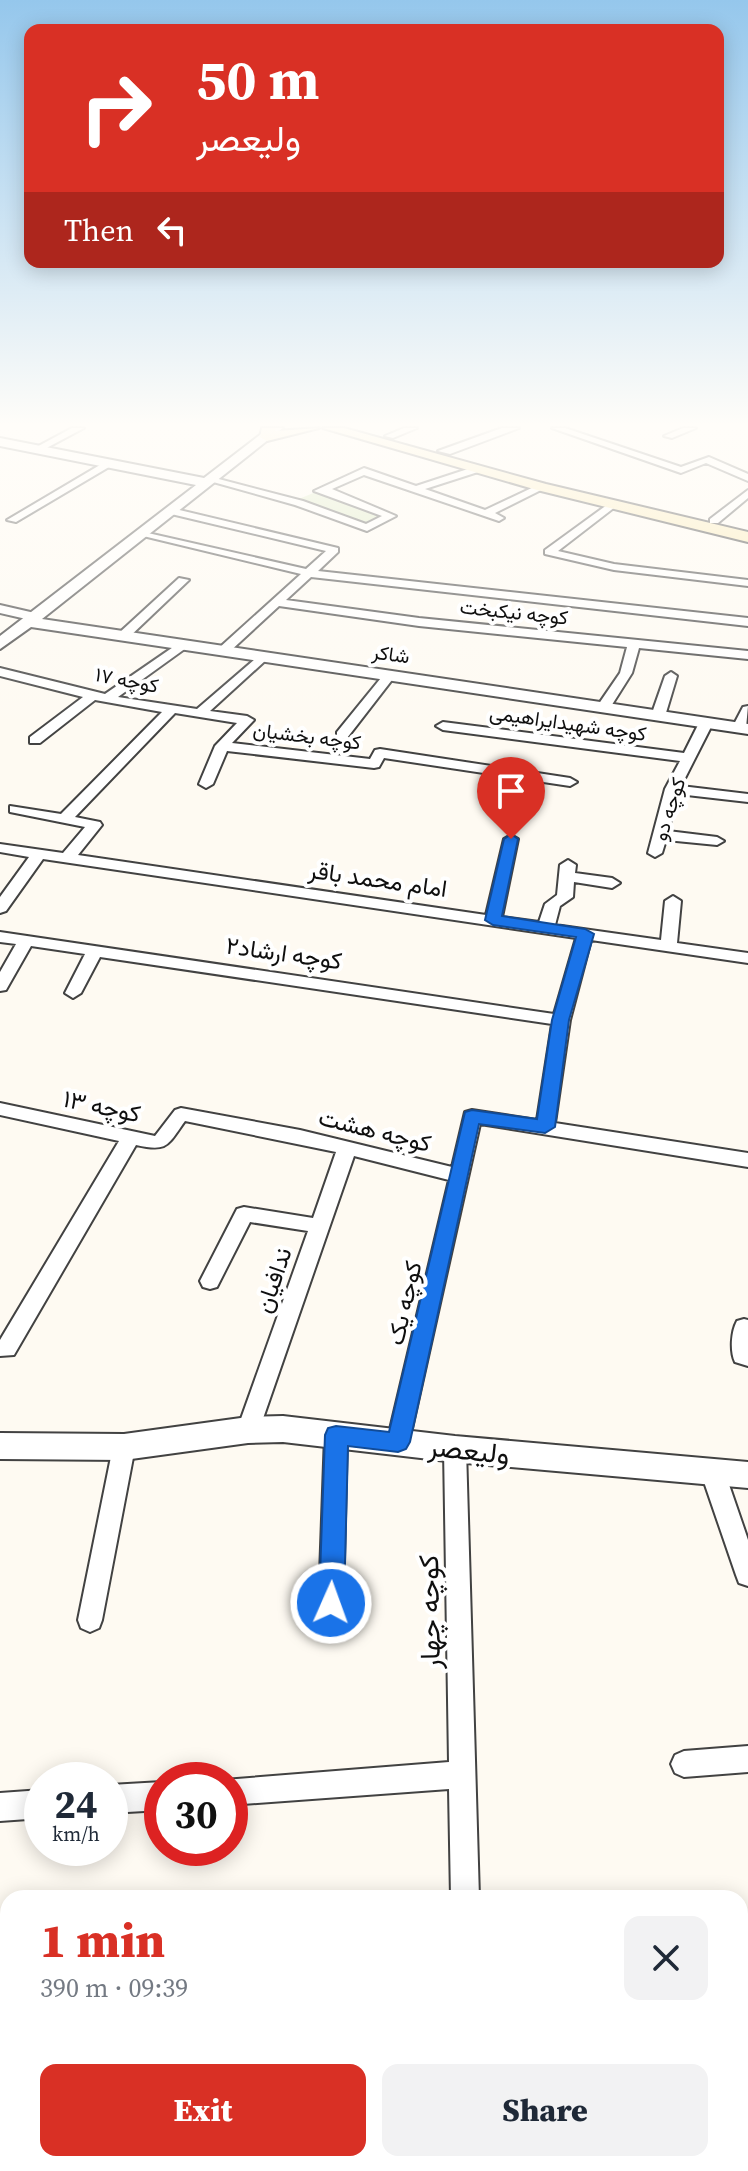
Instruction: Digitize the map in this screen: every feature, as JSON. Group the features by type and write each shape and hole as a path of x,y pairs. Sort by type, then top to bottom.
{"main road":[{"path":"715,529 748,537"}],"street":[{"path":"0,644 148,529"},
{"path":"223,651 334,550 248,529"},
{"path":"579,529 549,552 614,567 748,583"},
{"path":"143,533 309,573 748,622"},
{"path":"123,636 183,580"},
{"name":"کوچه نیکبخت","path":"277,602 419,622 748,655"},
{"path":"0,609 31,619"},
{"name":"شاکر","path":"31,619 123,636 744,728"},
{"path":"603,708 626,673 634,644"},
{"path":"107,699 182,645"},
{"path":"200,713 262,657"},
{"name":"کوچه ۱۷","path":"0,672 107,699 247,720 222,746"},
{"path":"342,735 389,676"},
{"path":"658,716 671,676"},
{"path":"35,740 93,695"},
{"path":"64,819 172,709"},
{"path":"744,728 748,710"},
{"name":"کوچه دو","path":"655,853 672,789 706,723"},
{"name":"کوچه شهیدایراهیمی","path":"443,726 688,758"},
{"path":"206,784 222,746"},
{"name":"کوچه بخشیان","path":"222,746 374,764 380,753 570,782"},
{"path":"672,789 748,798"},
{"path":"15,809 95,825 67,858"},
{"path":"660,835 717,841"},
{"path":"493,920 511,839"},
{"name":"امام محمد باقر","path":"0,848 748,958"},
{"path":"0,908 39,854"},
{"path":"546,927 553,904 565,897 568,871 612,883"},
{"path":"669,946 673,901"},
{"path":"545,1127 561,1020 585,934"},
{"name":"کوچه ارشاد۲","path":"0,937 561,1020"},
{"path":"0,986 26,941"},
{"path":"73,993 95,950"},
{"name":"کوچه ۱۳","path":"2,1112 159,1143 181,1114"},
{"name":"کوچه هشت","path":"181,1114 347,1148 460,1176 472,1116 748,1160"},
{"path":"6,1349 131,1137"},
{"name":"ندافیان","path":"248,1430 347,1148"},
{"name":"کوچه یک","path":"398,1442 460,1176"},
{"path":"210,1281 244,1214 319,1226"},
{"path":"744,1327 743,1356 748,1357"},
{"name":"ولیعصر","path":"0,1446 124,1447 248,1430 283,1429 455,1449 748,1475"},
{"path":"331,1603 336,1435"},
{"path":"90,1620 124,1447"},
{"name":"کوچه چهار","path":"455,1449 465,1890"},
{"path":"713,1473 748,1575"},
{"path":"684,1764 748,1759"},
{"path":"248,1790 463,1774"},
{"path":"0,1807 24,1805"}],"route":[{"path":"331,1603 336,1435 398,1442 472,1116 545,1127 561,1020 585,934 493,920 511,839"}]}
